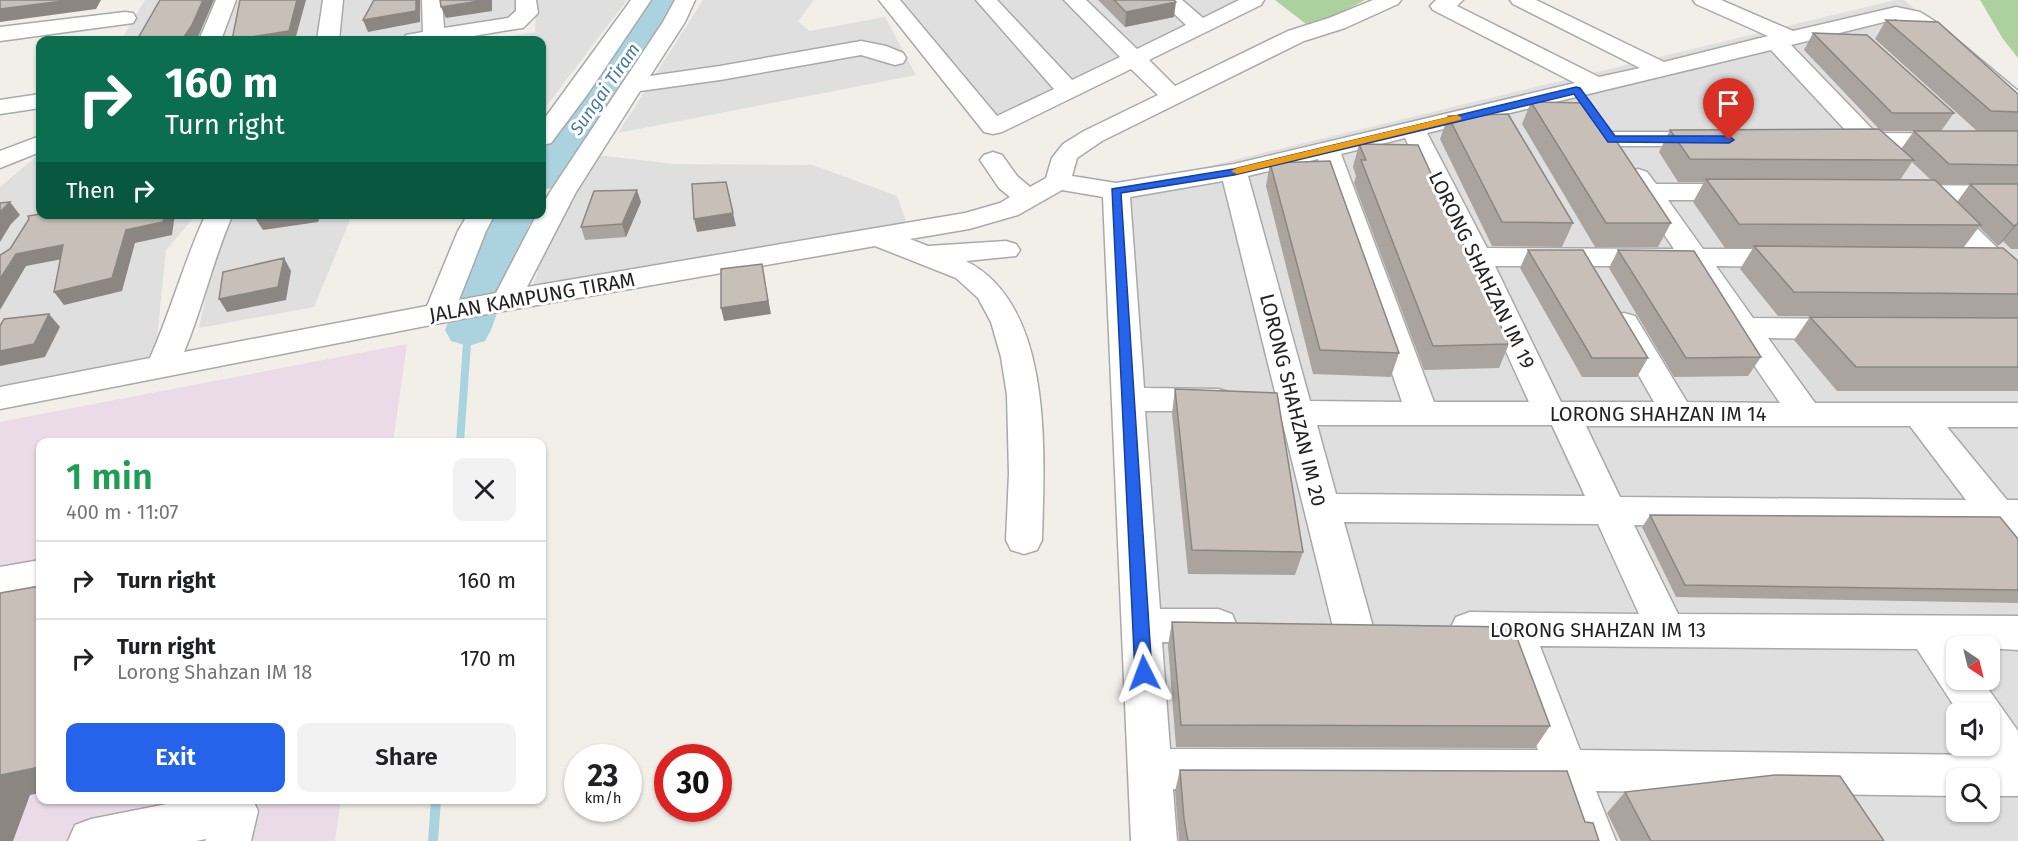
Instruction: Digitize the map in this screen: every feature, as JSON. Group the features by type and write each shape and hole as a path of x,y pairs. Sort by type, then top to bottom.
{"street":[{"path":"212,36 226,0"},
{"path":"328,36 333,0"},
{"path":"425,36 432,0"},
{"path":"442,36 516,22 527,14 526,0"},
{"path":"546,133 579,90 641,0"},
{"path":"499,302 562,193 633,85 685,0"},
{"path":"889,0 993,127 1202,28 1253,1 1282,25"},
{"path":"986,0 1069,91"},
{"path":"1074,0 1171,95"},
{"path":"1170,0 1202,28"},
{"path":"1391,0 1337,23 1282,25 1171,95 1078,145 1061,162 1058,182 1116,191 1234,172 1412,128 1504,119 1586,88 1896,13 1912,17 1925,26 2018,103"},
{"path":"1453,0 1440,6 1586,88 1612,139 1806,415"},
{"path":"1520,0 1661,69"},
{"path":"1703,0 1782,40 1869,140 1884,151 1926,193 2006,260 2018,285"},
{"path":"0,34 130,9"},
{"path":"113,36 130,9"},
{"path":"1844,25 1866,45"},
{"path":"633,85 720,73 861,48 878,51 895,58"},
{"path":"0,107 36,102"},
{"path":"1943,116 1969,140"},
{"name":"LORONG SHAHZAN IM 19","path":"1412,128 1557,413 1610,511 1666,630"},
{"path":"1612,139 1729,140"},
{"path":"1822,140 2018,141"},
{"path":"0,160 36,145"},
{"path":"1327,150 1422,413"},
{"path":"993,160 1008,182 1028,198"},
{"name":"LORONG SHAHZAN IM 20","path":"1234,172 1352,627"},
{"name":"JALAN KAMPUNG TIRAM","path":"0,398 499,302 991,215 1058,182"},
{"path":"1116,191 1154,841"},
{"path":"1648,192 1764,192"},
{"path":"1880,193 2018,194"},
{"path":"163,365 184,316 205,246 218,219"},
{"path":"448,312 472,231 479,219"},
{"path":"1568,228 1677,414"},
{"path":"876,236 967,273 993,300 1008,328 1021,374 1024,407 1026,473 1024,540"},
{"path":"924,254 1006,250"},
{"path":"1477,257 1815,258"},
{"path":"1958,260 2006,260"},
{"path":"1745,328 1876,329"},
{"name":"LORONG SHAHZAN IM 14","path":"1127,399 1252,400 1296,407 1422,413 2018,416"},
{"path":"1919,415 2011,523"},
{"path":"1321,508 1610,511 2011,523"},
{"path":"0,582 36,576"},
{"path":"1141,625 1247,626"},
{"name":"LORONG SHAHZAN IM 13","path":"1434,629 2018,633"},
{"path":"1514,630 1593,841"},
{"path":"1928,632 1946,660"},
{"path":"2000,741 2018,768"},
{"path":"1149,769 1567,770 2018,776"},
{"path":"91,841 240,817"}],"shaded area":[{"path":"145,0 526,0 527,16 406,36 123,36"},
{"path":"536,0 627,0 546,107 546,36 510,36 535,32"},
{"path":"703,0 814,0 798,21 809,31 885,17 916,75 618,133"},
{"path":"889,0 1251,0 993,127"},
{"path":"1895,0 1904,0 2018,95 2018,841 1158,841 1102,187 1135,184"},
{"path":"597,155 673,164 813,165 897,196 909,229 532,290 551,226"},
{"path":"36,156 36,219 193,219 166,250 155,358 0,391 0,187"},
{"path":"233,219 350,219 314,307 199,328 217,243"},
{"path":"407,344 394,438 36,438 36,804 340,804 335,841 0,841 0,422"}],"green space":[{"path":"1275,0 1365,0 1311,28"},
{"path":"1980,0 2018,0 2018,58 2003,39"}],"building":[{"path":"0,0 71,0 0,9"},
{"path":"160,0 203,0 185,36 139,36"},
{"path":"240,0 297,0 289,31 257,36 233,36"},
{"path":"374,0 416,0 416,11 363,20"},
{"path":"440,0 486,0 441,7"},
{"path":"1114,0 1174,0 1176,2 1126,12"},
{"path":"1886,20 1938,22 2018,94 2018,112 1991,111"},
{"path":"1813,33 1867,35 1954,113 1892,113"},
{"path":"1531,102 1591,103 1671,223 1606,223"},
{"path":"1508,114 1573,223 1502,222 1448,116"},
{"path":"1879,129 1914,160 1690,159 1670,130"},
{"path":"1914,131 2018,131 2018,165 1949,164"},
{"path":"1359,144 1418,145 1509,344 1433,346 1361,160 1366,160"},
{"path":"1330,161 1399,353 1320,350 1270,163"},
{"path":"1706,179 1935,180 1981,225 1739,224"},
{"path":"726,182 733,213 694,219 692,184"},
{"path":"1970,184 2018,184 2018,223 2014,226"},
{"path":"637,190 622,224 581,227 594,191"},
{"path":"10,202 1,211 0,213 0,203"},
{"path":"36,215 36,219 164,219 163,222 126,230 112,278 54,292 63,245 16,254 0,279 0,255 10,249 29,219 28,216"},
{"path":"1754,246 2003,248 2018,261 2018,294 1794,292"},
{"path":"1528,250 1583,250 1648,358 1592,358"},
{"path":"1618,250 1694,251 1761,357 1686,358"},
{"path":"284,258 278,287 219,299 223,272"},
{"path":"762,264 768,301 721,308 721,269"},
{"path":"49,314 34,344 0,351 0,326 4,319"},
{"path":"1810,317 2018,318 2018,367 1856,367"},
{"path":"1175,389 1277,393 1303,552 1192,550"},
{"path":"1650,515 2000,517 2018,539 2018,590 1685,585"},
{"path":"36,587 36,768 0,777 0,593"},
{"path":"1172,622 1513,627 1550,726 1181,725"},
{"path":"1180,770 1567,771 1585,822 1593,823 1599,841 1188,841"},
{"path":"1775,775 1840,776 1884,841 1651,841 1625,792"}],"waterway":[{"name":"Sungai Tiram","path":"546,172 668,0"},
{"name":"Sungai Tiram","path":"468,330 512,219"},
{"name":"Sungai Tiram","path":"460,438 468,330"},
{"name":"Sungai Tiram","path":"433,841 436,804"}],"slow traffic":[{"path":"1237,171 1457,118"}],"route":[{"path":"1144,673 1116,191 1234,172 1576,90 1612,139 1729,140"}]}
